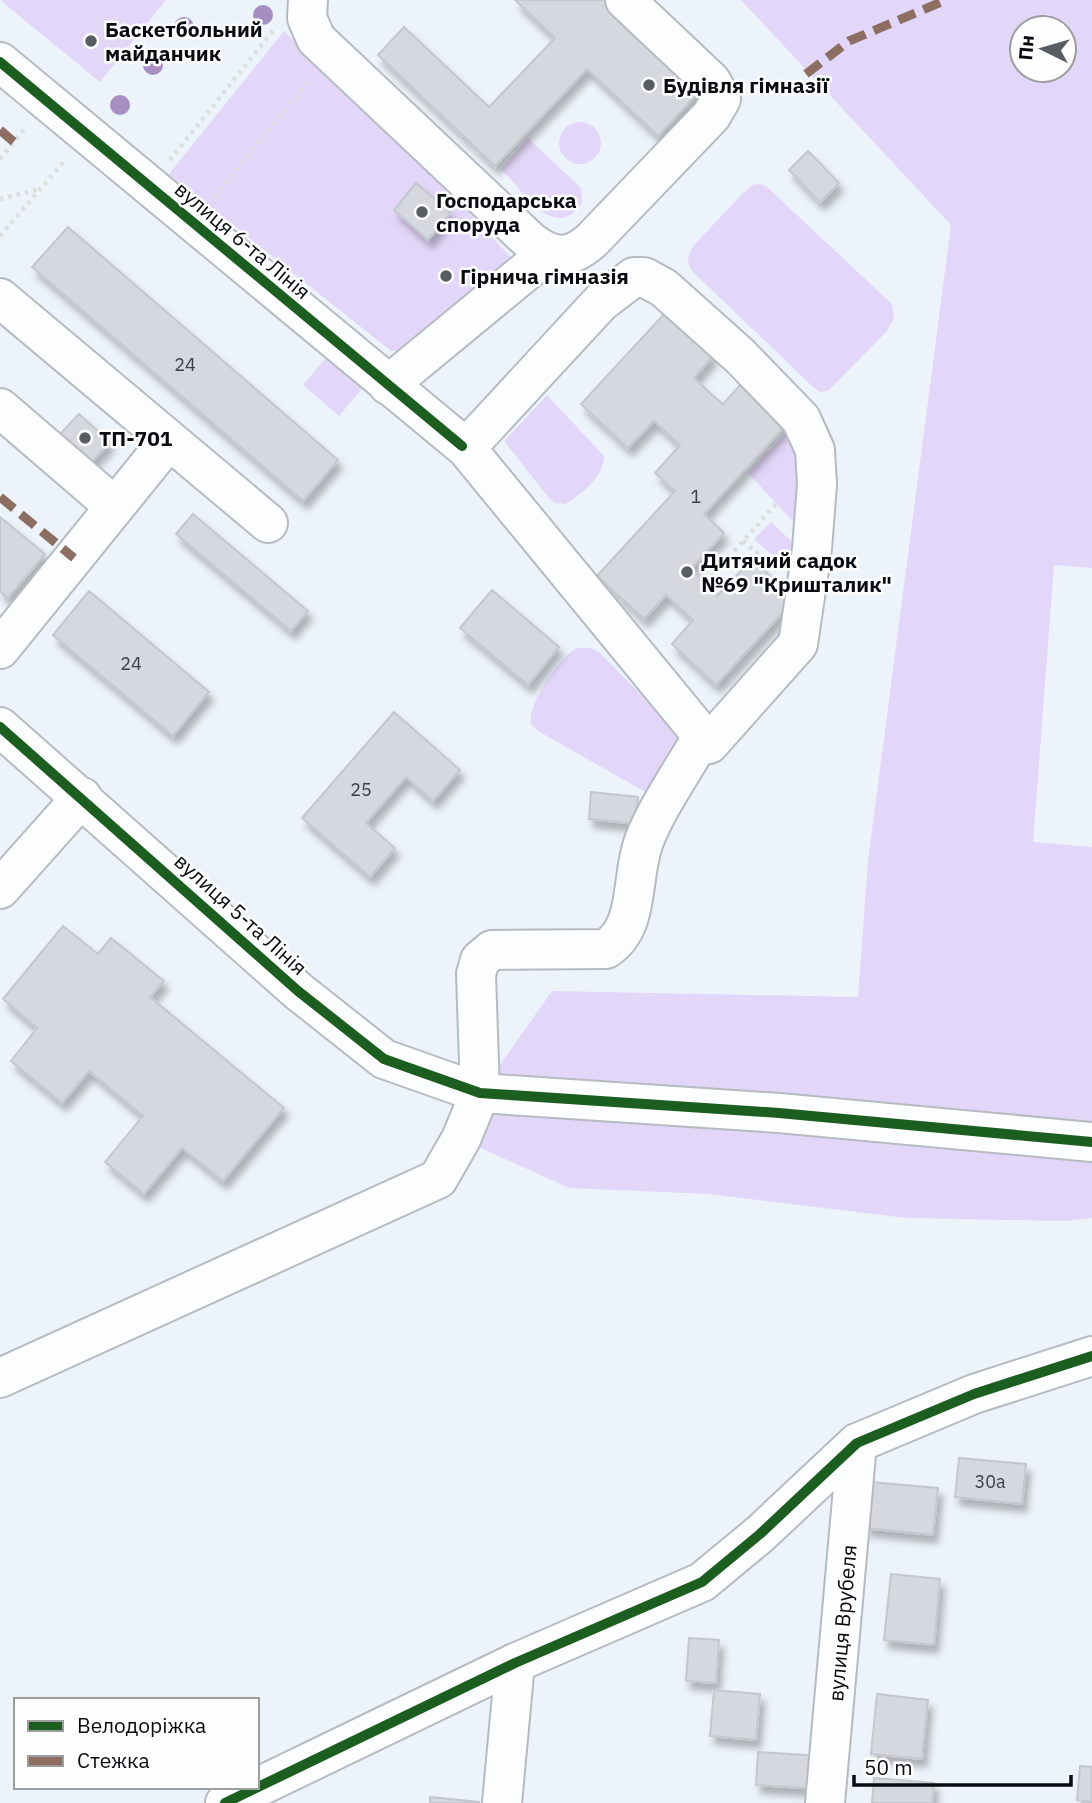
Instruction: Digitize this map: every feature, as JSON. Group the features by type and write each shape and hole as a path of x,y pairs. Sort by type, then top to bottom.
{"street":[{"path":"308,0 307,18 316,39 547,254 565,256 579,251 711,116 721,99 711,81 625,0"},
{"name":"вулиця 6-та Лінія","path":"0,62 464,447 702,737"},
{"path":"388,385 547,254"},
{"path":"0,1378 438,1179 461,1139 480,1093 476,974 480,960 492,950 606,949 621,939 628,924 644,842 702,737 709,744 798,643 807,597 817,464 812,440 795,411 676,297 644,277 634,277 601,302 464,447"},
{"path":"0,299 268,523"},
{"path":"0,408 114,506"},
{"path":"0,649 169,440"},
{"name":"вулиця 5-та Лінія","path":"0,727 298,991 384,1059 480,1093 779,1114 1092,1142"},
{"path":"6,871 82,797"},
{"path":"225,1803 275,1791 515,1663 702,1582 760,1534 857,1443 974,1394 1092,1356"},
{"name":"вулиця Врубеля","path":"825,1803 857,1443"},
{"path":"502,1803 515,1663"}],"path":[{"path":"166,166 278,24"},
{"path":"211,203 312,76"},
{"path":"0,236 86,136"},
{"path":"0,159 14,142"},
{"path":"0,199 40,189"},
{"path":"706,583 776,504"}],"shaded area":[{"name":"Баскетбольний майданчик","path":"0,0 166,0 100,82"},
{"path":"741,0 1092,0 1092,568 1054,565 1033,842 1092,847 1092,1218 1064,1221 906,1218 709,1194 569,1188 461,1139 480,1093 552,991 858,997 868,861 951,225"},
{"path":"284,31 448,190 518,265 419,350 391,351 169,174"},
{"path":"580,122 595,128 601,143 595,158 580,164 565,158 559,143 565,128"},
{"path":"528,138 581,188 582,203 571,214 561,218 540,210 501,169"},
{"path":"752,185 767,187 892,304 894,318 887,331 828,391 820,392 813,387 692,271 688,261 694,245 743,193"},
{"path":"330,353 366,384 339,416 303,385"},
{"path":"547,395 604,456 596,477 585,490 565,504 555,503 548,497 504,441"},
{"path":"794,424 802,437 796,525 748,473"},
{"path":"771,522 805,554 790,571 754,539"},
{"path":"577,648 590,648 599,652 682,736 647,793 538,731 531,724 534,706 546,682 562,661"}],"building":[{"name":"Будівля гімназії","path":"515,0 604,0 700,91 658,136 587,69 495,166 378,55 404,27 489,107 555,38"},
{"path":"808,151 839,183 820,202 789,170"},
{"name":"Господарська споруда","path":"416,183 451,213 428,240 394,210"},
{"path":"68,227 338,460 303,501 32,267"},
{"path":"666,312 713,356 694,378 711,394 723,404 742,383 787,424 704,514 724,533 691,569 718,595 752,559 795,599 716,685 672,644 693,620 666,595 644,619 597,576 675,491 655,473 680,445 654,421 628,448 581,404"},
{"name":"ТП-701","path":"79,414 110,442 91,463 60,434"},
{"path":"193,514 308,611 291,631 176,534"},
{"path":"0,517 45,554 8,598 0,591"},
{"path":"492,590 559,647 528,685 460,628"},
{"path":"89,591 209,692 173,736 53,635"},
{"path":"394,712 460,770 433,801 406,777 366,823 395,848 370,877 302,818"},
{"path":"591,792 638,797 635,824 589,819"},
{"path":"63,926 98,954 111,938 164,981 150,997 284,1108 223,1181 182,1148 144,1194 105,1162 143,1116 89,1071 62,1103 11,1061 37,1028 3,999"},
{"path":"959,1458 1026,1464 1022,1504 955,1497"},
{"path":"870,1482 938,1488 933,1535 865,1528"},
{"path":"891,1574 940,1579 934,1645 884,1640"},
{"path":"689,1638 719,1640 716,1683 686,1681"},
{"path":"714,1690 760,1694 756,1740 710,1736"},
{"path":"877,1694 928,1700 922,1759 871,1754"},
{"path":"758,1752 822,1756 820,1789 756,1785"},
{"path":"1080,1766 1092,1767 1092,1802 1077,1800"},
{"path":"874,1778 934,1783 932,1803 872,1803"},
{"path":"430,1797 479,1802 479,1803 430,1803"}],"marked path":[{"path":"806,74 849,41 946,0"},
{"path":"0,130 14,142"},
{"path":"0,497 74,558"}],"cycle path":[{"path":"0,62 462,446"},
{"path":"0,727 298,991 384,1059 480,1093 779,1113 1092,1142"},
{"path":"259,1787 515,1663 702,1582 760,1534 857,1443 974,1394 1092,1356"},
{"path":"225,1803 254,1789"}],"place":[{"name":"Баскетбольний майданчик","path":"91,41"},
{"name":"Будівля гімназії","path":"649,85"},
{"name":"Господарська споруда","path":"422,212"},
{"name":"Гірнича гімназія","path":"446,276"},
{"name":"ТП-701","path":"85,438"},
{"name":"Дитячий садок №69 \"Кришталик\"","path":"687,572"}]}
